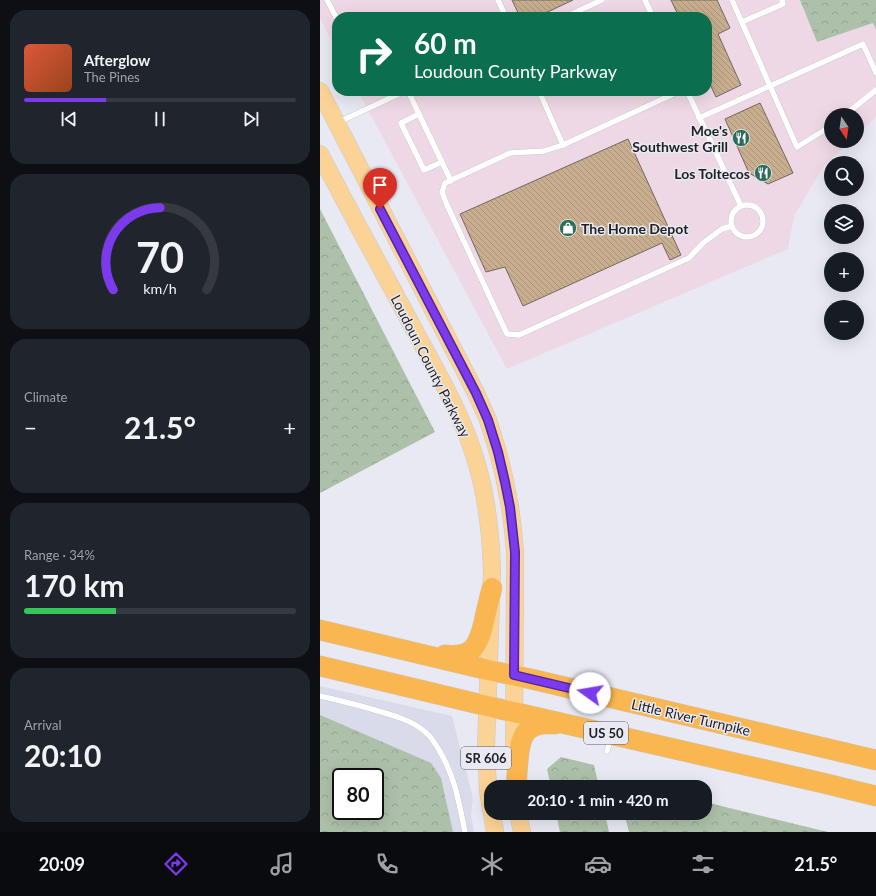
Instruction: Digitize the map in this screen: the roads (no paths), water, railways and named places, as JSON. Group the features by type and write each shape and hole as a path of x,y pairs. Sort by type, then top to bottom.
{"highway":[{"path":"413,652 455,656 462,655 473,649 480,636 492,588"},
{"name":"Little River Turnpike","path":"320,630 876,760"},
{"name":"US 50","path":"320,666 575,726 610,743 809,779 876,796"},
{"path":"517,780 519,748 525,734 530,728 543,724 575,726"}],"main road":[{"name":"Loudoun County Parkway","path":"320,91 476,393 488,420 496,445 507,488 514,537 514,753 516,780"},
{"name":"Loudoun County Parkway","path":"320,154 446,389 465,430 476,462 487,509 492,551 486,754 487,780"},
{"path":"493,820 495,832"},
{"path":"519,820 522,832"}],"lane":[{"path":"327,0 334,12"},
{"path":"498,0 504,12"},
{"path":"576,12 602,0"},
{"path":"645,0 651,12"},
{"path":"732,0 797,147 824,130"},
{"path":"742,22 783,4 782,0"},
{"path":"699,118 863,44 876,73"},
{"path":"854,108 876,90"},
{"path":"336,123 396,96"},
{"path":"410,96 451,181"},
{"path":"541,96 563,145"},
{"path":"669,96 563,145 544,151 510,153 445,184 442,192 447,206 507,334 519,335 689,258 712,236 722,229 732,226"},
{"path":"688,96 741,206"},
{"path":"419,114 401,123 424,170 442,162"},
{"path":"750,205 759,210 762,214 762,228 754,235 749,237 739,234 732,226 731,221 734,212 741,206 750,205"},
{"path":"320,696 387,713 424,730 443,756 452,776 465,832"}],"place":[{"name":"Moe's Southwest Grill","path":"741,138"},
{"name":"Los Toltecos","path":"763,173"},
{"name":"The Home Depot","path":"568,228"}]}
